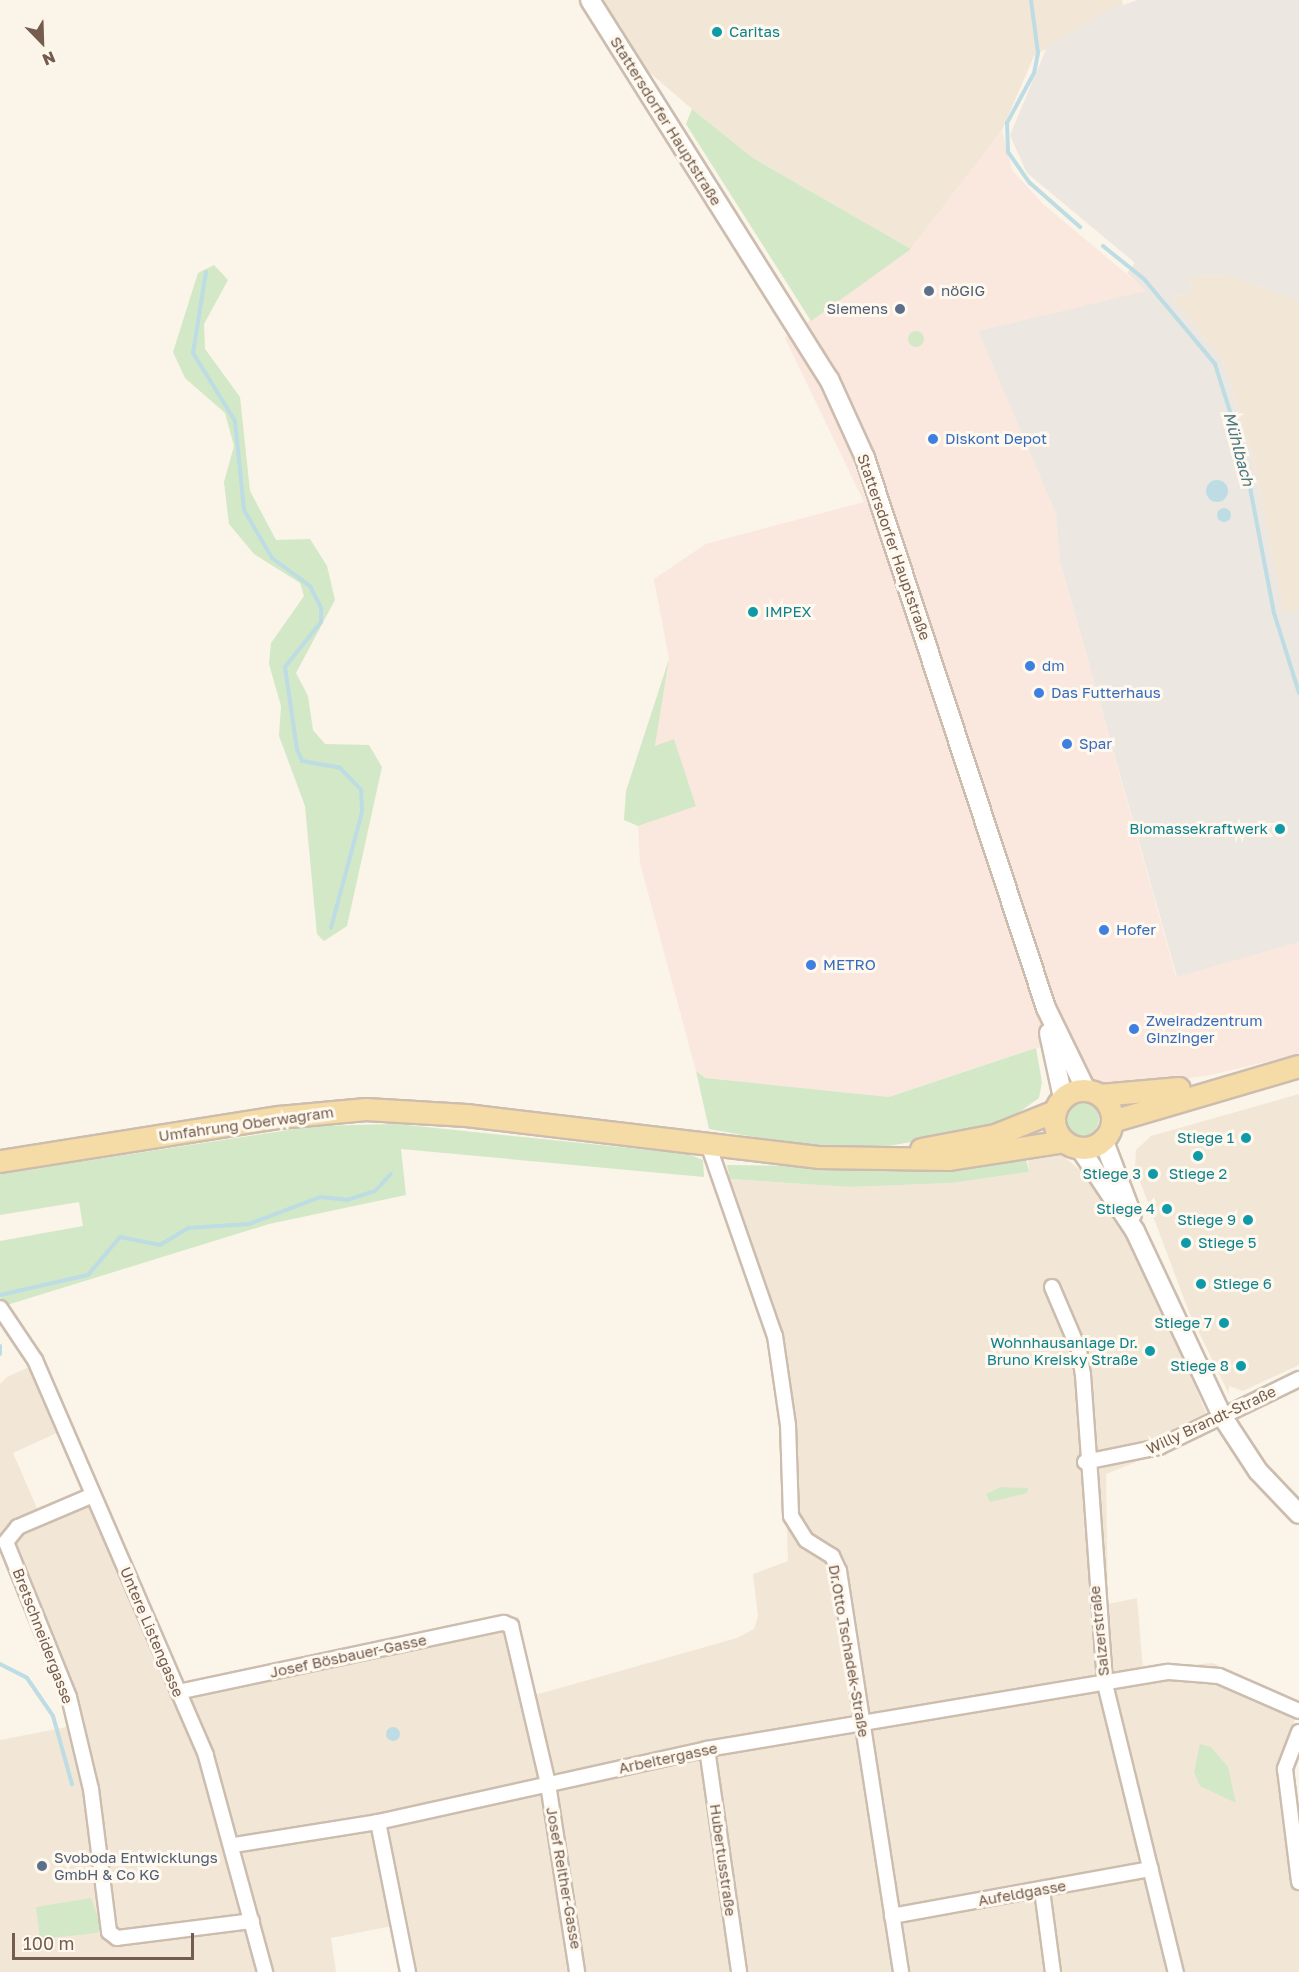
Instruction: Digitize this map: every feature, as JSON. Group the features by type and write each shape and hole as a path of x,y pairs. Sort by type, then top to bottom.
{"main road":[{"name":"Stattersdorfer Hauptstraße","path":"590,0 829,380 866,458 1046,1008 1059,1104"},
{"name":"Stattersdorfer Hauptstraße","path":"1046,1008 1093,1093"},
{"path":"916,1155 1072,1144 1233,1082 1299,1066"},
{"path":"916,1155 994,1135 1059,1104 1093,1093 1233,1082"},
{"path":"1093,1093 1107,1130 1135,1231 1222,1416 1258,1471 1299,1514"},
{"path":"1059,1104 1055,1127 1072,1144 1135,1231"},
{"name":"Umfahrung Oberwagram","path":"0,1161 279,1117 366,1109 466,1115 708,1144 878,1157 916,1155"}],"street":[{"name":"Dr.Otto Tschadek-Straße","path":"708,1144 766,1300 788,1425 791,1516 806,1540 832,1556 838,1571 902,1972"},
{"name":"Salzerstraße","path":"1052,1287 1079,1350 1085,1462 1105,1684 1176,1972"},
{"name":"Untere Listengasse","path":"1,1309 35,1360 206,1756 234,1845 265,1972"},
{"name":"Willy Brandt-Straße","path":"1085,1462 1159,1447 1299,1379"},
{"name":"Bretschneidergasse","path":"93,1495 18,1527 6,1542 69,1697 91,1789 112,1936 252,1921"},
{"name":"Josef Bösbauer-Gasse","path":"178,1692 504,1623 515,1631"},
{"name":"Josef Reither-Gasse","path":"515,1631 548,1784 577,1972"},
{"name":"Arbeitergasse","path":"234,1845 378,1822 707,1749 862,1721 1105,1684 1200,1673 1299,1711"},
{"path":"1299,1732 1285,1769 1299,1882"},
{"name":"Hubertusstraße","path":"707,1749 739,1972"},
{"path":"378,1822 408,1972"},
{"name":"Aufeldgasse","path":"892,1916 1151,1869"},
{"path":"1042,1890 1053,1972"}],"shaded area":[{"path":"601,0 1122,0 1123,5 1034,56 1002,130 911,249 753,158 642,66"},
{"path":"1137,0 1299,0 1299,301 1228,275 1190,276 1191,293 1171,297 1223,361 1252,454 1284,614 1299,612 1299,942 1177,977 1060,561 1056,514 978,331 1146,291 1127,273 1135,263 1027,173 1010,135 1047,47 1102,13"},
{"path":"1002,130 1012,170 1043,204 1147,291 978,331 1056,514 1060,561 1176,977 1299,942 1299,1054 1206,1076 1104,1087 1083,1071 1067,1038 889,1097 705,1078 696,1071 640,863 638,826 696,805 674,740 655,747 669,659 654,579 706,544 864,502 785,338 911,249"},
{"path":"1228,275 1299,301 1299,612 1284,615 1252,454 1223,361 1171,297 1191,293 1190,276"},
{"path":"1299,1094 1299,1365 1243,1391 1229,1386 1229,1394 1189,1312 1135,1168 1136,1150 1151,1136"},
{"path":"1027,1151 1062,1155 1099,1186 1152,1288 1214,1431 1106,1474 1108,1604 1137,1598 1143,1669 1213,1663 1299,1704 1280,1772 1299,1853 1299,1972 401,1972 392,1926 331,1938 336,1972 0,1972 0,1740 72,1726 0,1545 0,1384 7,1377 27,1368 36,1372 61,1431 13,1453 37,1508 87,1489 178,1692 518,1617 535,1695 737,1638 754,1629 758,1616 753,1574 788,1561 780,1332 730,1179 850,1187 952,1183 1029,1172"}],"green space":[{"path":"692,109 753,158 911,249 811,321 686,124"},
{"path":"214,265 228,280 204,324 205,349 240,397 250,491 276,540 310,539 327,566 335,600 296,673 308,696 313,730 325,744 369,745 382,767 347,926 324,941 317,934 305,806 279,736 281,706 269,664 271,643 304,596 300,583 254,554 229,524 224,482 234,446 225,413 185,378 173,352 198,273"},
{"path":"916,331 924,339 916,347 908,339"},
{"path":"669,659 655,746 674,739 696,806 638,826 624,820 626,791"},
{"path":"1036,1048 1042,1082 1039,1098 1001,1125 889,1146 811,1147 709,1129 696,1071 705,1078 889,1097"},
{"path":"1082,1102 1094,1107 1099,1119 1094,1131 1082,1136 1070,1131 1065,1119 1070,1107"},
{"path":"397,1124 688,1154 703,1160 704,1177 401,1149 406,1195 269,1224 7,1305 0,1297 0,1241 83,1226 79,1202 0,1215 0,1174 315,1126"},
{"path":"1026,1159 1029,1172 952,1183 850,1187 730,1179 727,1165 970,1169"},
{"path":"1001,1487 1028,1488 1027,1493 990,1502 986,1494"},
{"path":"1200,1744 1211,1747 1228,1767 1236,1803 1200,1786 1194,1772"},
{"path":"91,1898 101,1927 97,1933 40,1939 36,1907"}],"water":[{"path":"1217,480 1225,483 1228,491 1225,499 1217,502 1209,499 1206,491 1209,483"},
{"path":"1224,508 1229,510 1231,515 1229,520 1224,522 1219,520 1217,515 1219,510"},
{"path":"390,1727 396,1727 400,1734 396,1741 390,1741 386,1737 386,1731"}],"waterway":[{"name":"Mühlbach","path":"1031,0 1038,53 1034,73 1007,123 1008,152 1030,183 1080,227"},
{"name":"Mühlbach","path":"1103,246 1144,279 1215,364 1244,456 1274,613 1299,693"},
{"path":"206,272 193,353 235,421 244,510 272,558 310,586 321,608 321,622 285,667 297,749 302,761 340,768 361,790 362,812 331,928"},
{"path":"0,1295 88,1275 120,1237 160,1245 188,1228 249,1224 320,1197 347,1200 375,1191 391,1174"},
{"path":"0,1346 0,1354"},
{"path":"0,1664 27,1678 53,1716 72,1784"}],"place":[{"name":"Caritas","path":"717,32"},
{"name":"nöGIG","path":"929,291"},
{"name":"Siemens","path":"900,309"},
{"name":"Diskont Depot","path":"933,439"},
{"name":"IMPEX","path":"753,612"},
{"name":"dm","path":"1030,666"},
{"name":"Das Futterhaus","path":"1039,693"},
{"name":"Spar","path":"1067,744"},
{"name":"Biomassekraftwerk","path":"1280,829"},
{"name":"Hofer","path":"1104,930"},
{"name":"METRO","path":"811,965"},
{"name":"Zweiradzentrum Ginzinger","path":"1134,1029"},
{"name":"Stiege 1","path":"1246,1138"},
{"name":"Stiege 2","path":"1198,1156"},
{"name":"Stiege 3","path":"1153,1174"},
{"name":"Stiege 4","path":"1167,1209"},
{"name":"Stiege 9","path":"1248,1220"},
{"name":"Stiege 5","path":"1186,1243"},
{"name":"Stiege 6","path":"1201,1284"},
{"name":"Stiege 7","path":"1224,1323"},
{"name":"Wohnhausanlage Dr. Bruno Kreisky Straße","path":"1150,1351"},
{"name":"Stiege 8","path":"1241,1366"},
{"name":"Svoboda Entwicklungs GmbH & Co KG","path":"42,1866"}]}
